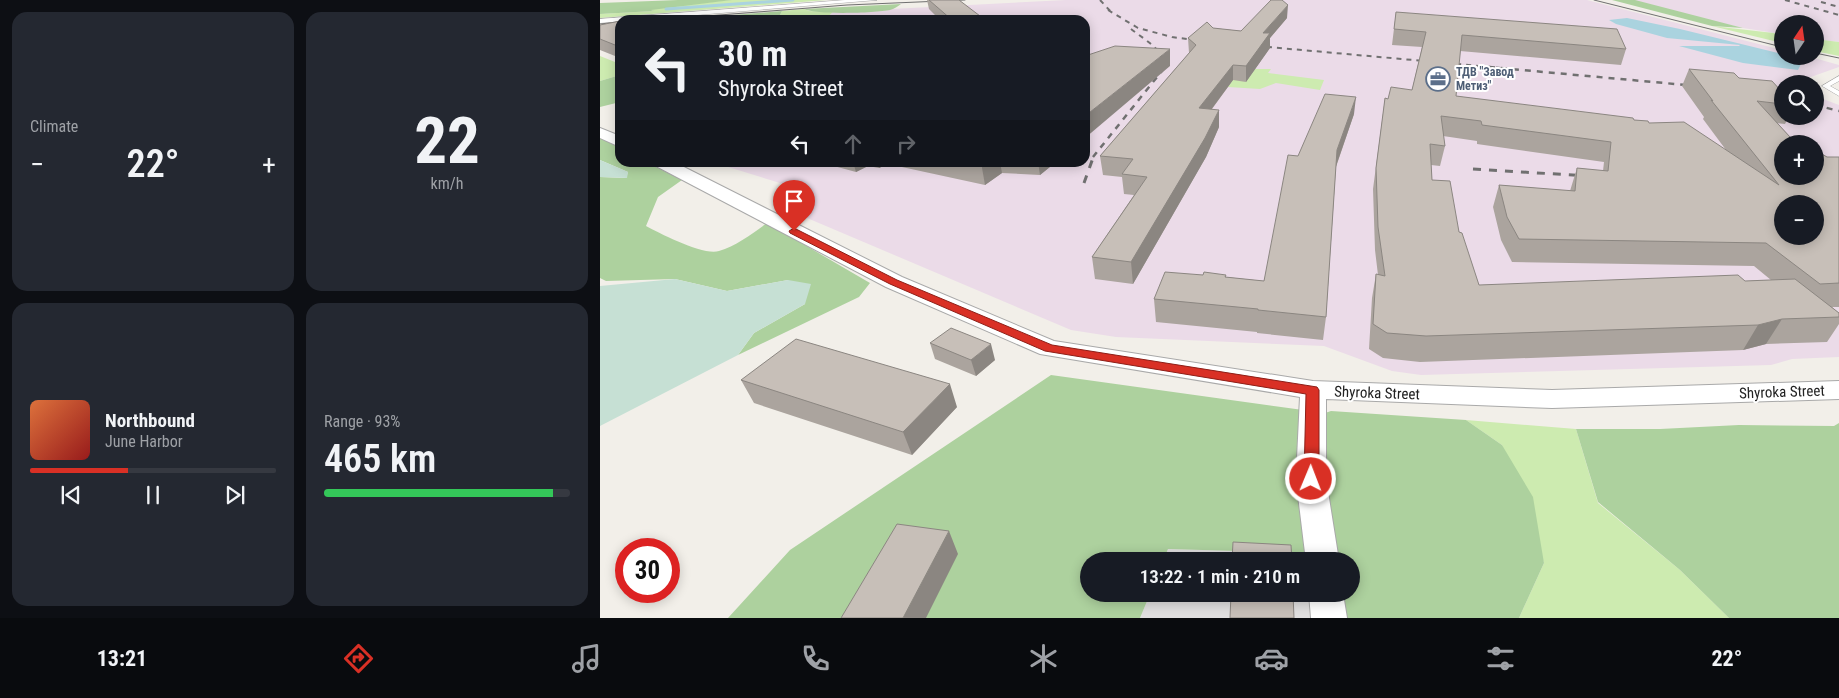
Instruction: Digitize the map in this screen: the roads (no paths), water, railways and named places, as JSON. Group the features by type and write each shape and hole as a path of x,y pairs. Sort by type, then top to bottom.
{"street":[{"path":"600,132 615,140"},
{"name":"Shyroka Street","path":"670,167 894,282 1049,348 1313,390 1552,400 1839,390"},
{"path":"1313,390 1311,479 1321,552"},
{"path":"1327,602 1329,618"}],"lane":[{"path":"668,15 794,4 875,0"},
{"path":"600,21 615,20"},
{"path":"1839,78 1825,86 1839,94"}],"water":[{"path":"1627,18 1680,29 1774,52 1774,65 1800,65 1798,70 1743,63 1679,46 1740,45 1667,38 1616,24 1609,20"}],"waterway":[{"path":"666,9 793,0"}],"tram line":[{"path":"720,15 847,5 965,0"},
{"path":"1594,0 1774,45"},
{"path":"600,24 615,22"},
{"path":"1824,55 1839,58"}],"railway":[{"path":"1100,0 1111,12"},
{"path":"1785,0 1839,15"},
{"path":"1821,2 1839,7"},
{"path":"1111,12 1138,28 1172,37 1202,41"},
{"path":"1131,29 1156,49 1164,60 1165,67"},
{"path":"1257,46 1502,68"},
{"path":"1094,156 1165,67"},
{"path":"1489,67 1697,86"},
{"path":"1824,107 1839,111"},
{"path":"1090,166 1094,156"},
{"path":"1084,183 1090,167"},
{"path":"1473,169 1588,176"}],"place":[{"name":"ТДВ \"Завод Метиз\"","path":"1438,79"}]}
